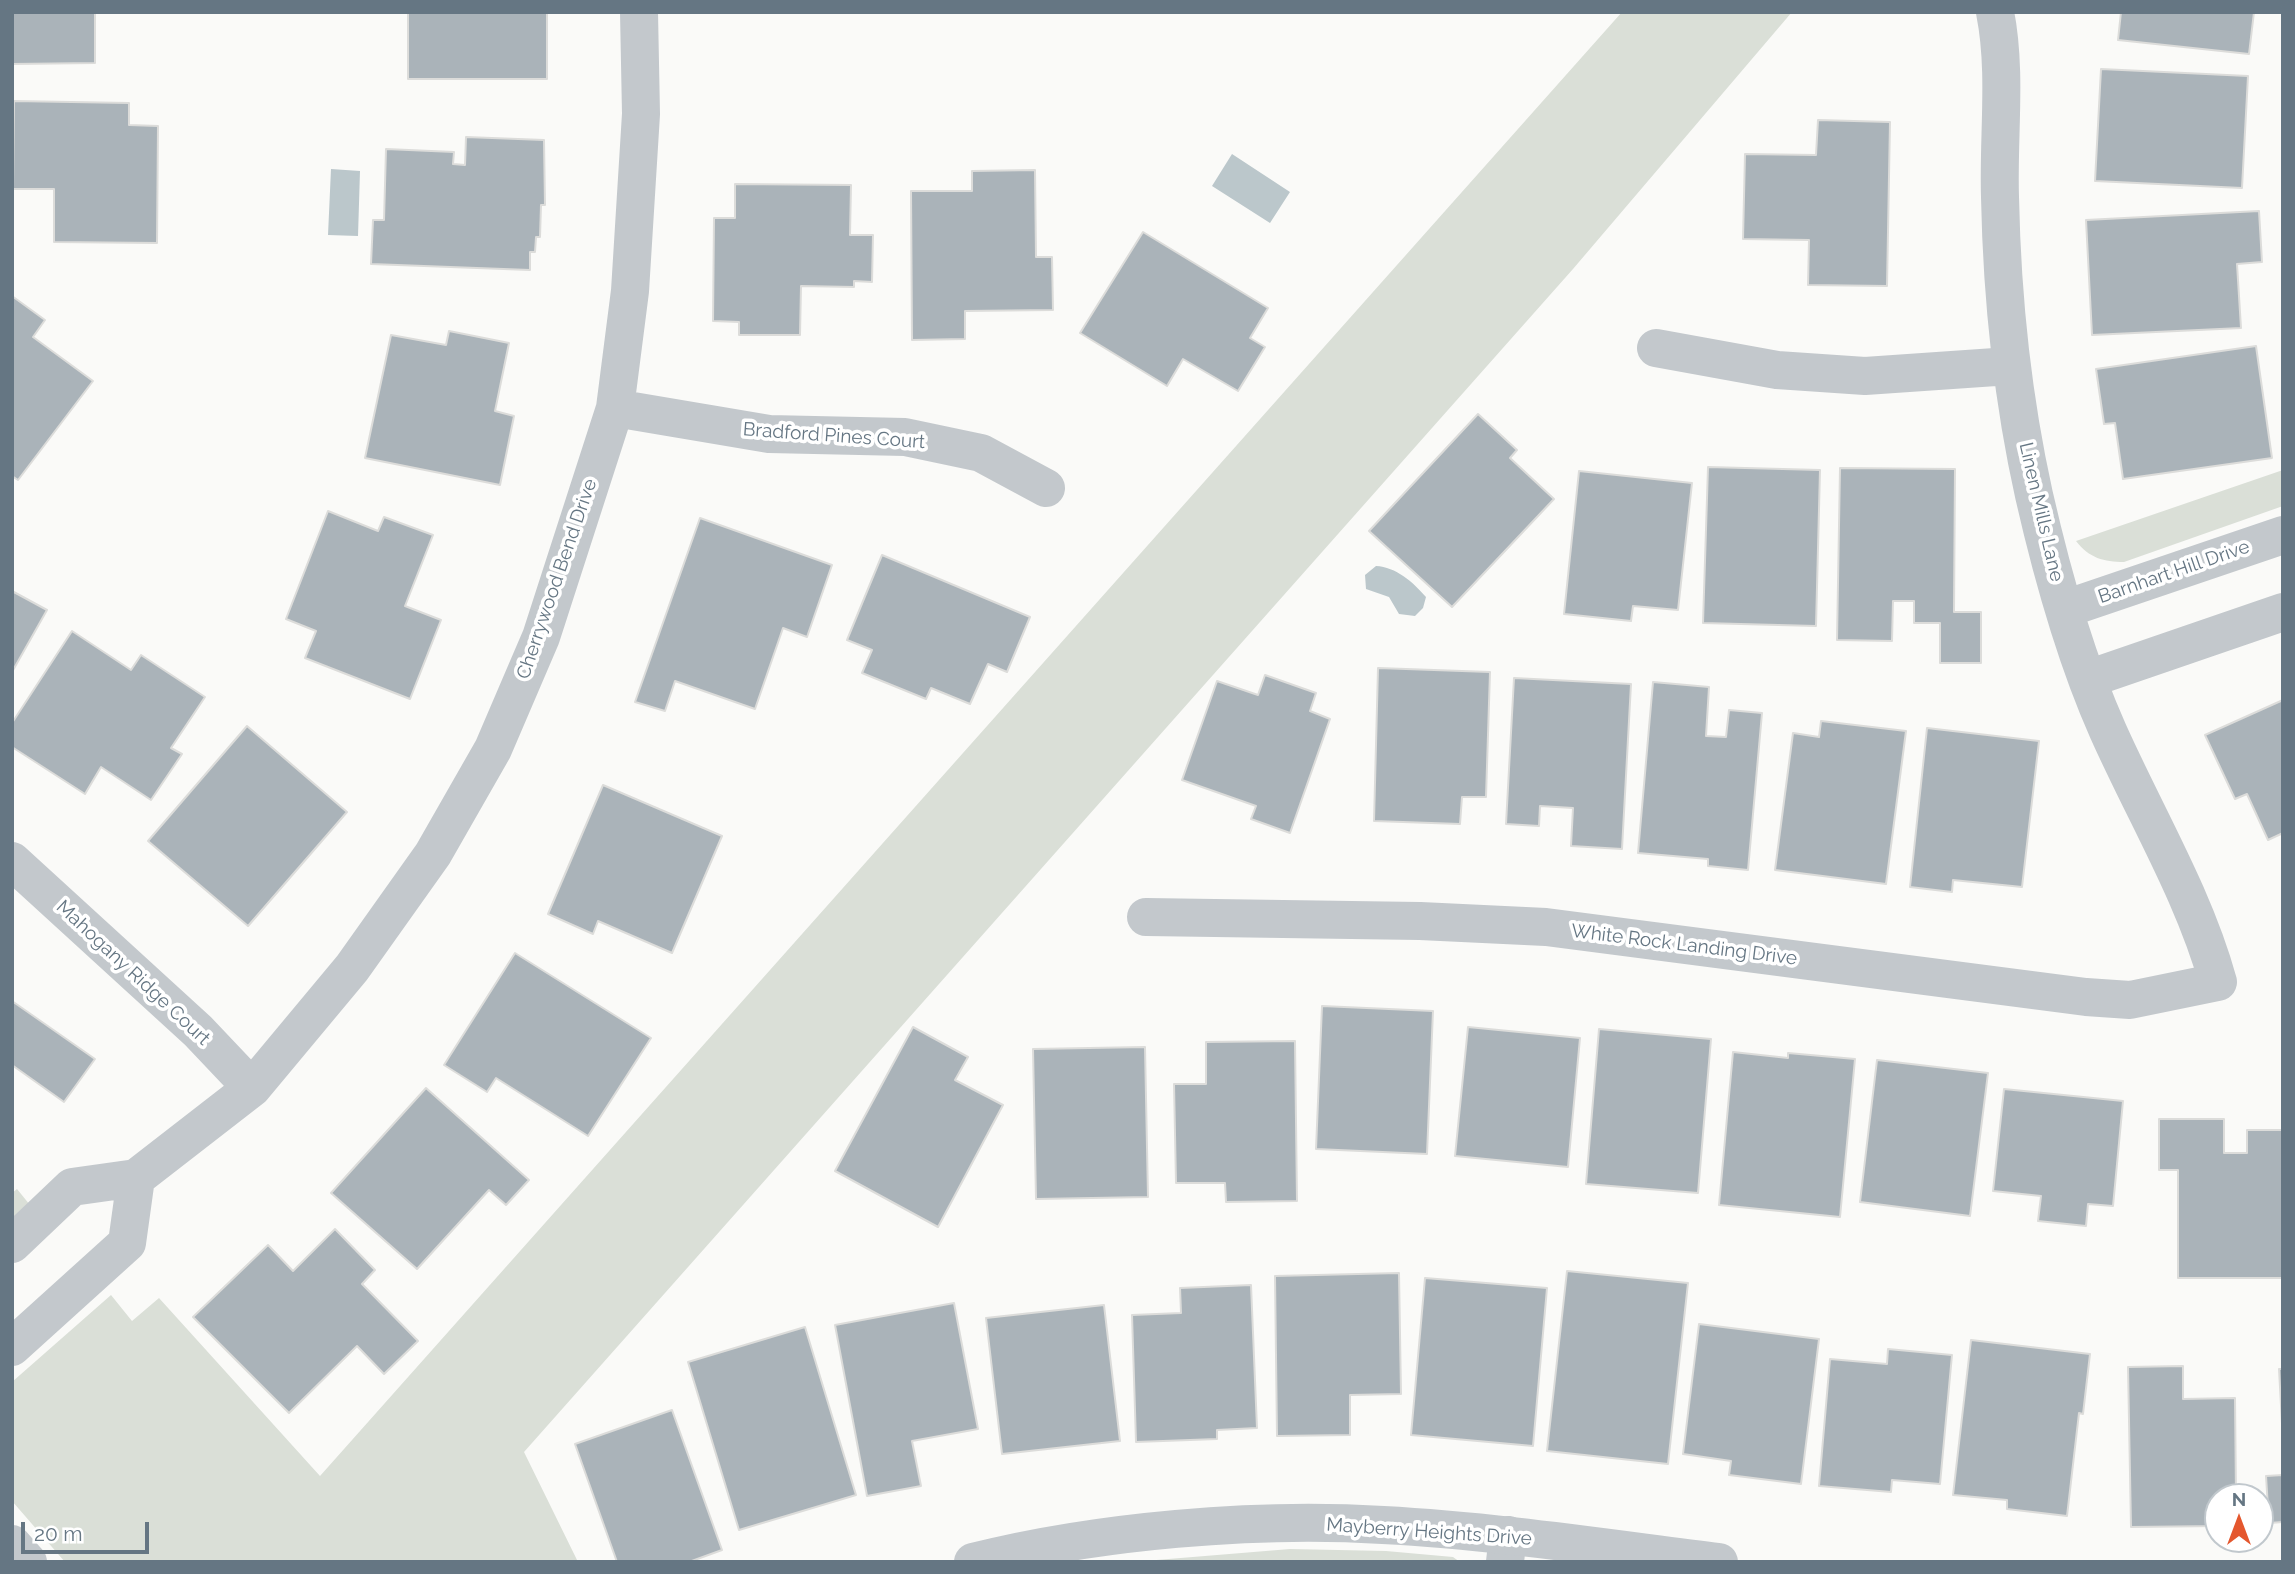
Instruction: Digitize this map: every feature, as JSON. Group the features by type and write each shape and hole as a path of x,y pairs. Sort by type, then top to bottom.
{"street":[{"name":"Cherrywood Bend Drive","path":"136,1178 251,1087 359,958 433,854 493,749 541,637 615,408 630,291 642,114 639,12"},
{"name":"Linen Mills Lane","path":"1995,12 2001,66 1998,142 2001,252 2010,366 2034,496 2065,609 2088,679 2107,728 2208,946 2218,982"},
{"path":"1656,348 1777,370 1865,376 2010,366"},
{"name":"Bradford Pines Court","path":"615,408 769,434 905,437 981,453 1046,488"},
{"name":"Barnhart Hill Drive","path":"2065,609 2283,535"},
{"path":"2088,679 2283,612"},
{"name":"Mahogany Ridge Court","path":"12,861 198,1031 251,1087"},
{"name":"White Rock Landing Drive","path":"1146,916 1420,921 1546,927 2086,997 2130,1000 2218,982"},
{"path":"12,1244 72,1187 136,1178 127,1243 18,1331"},
{"name":"Mayberry Heights Drive","path":"991,1559 1140,1534 1265,1524 1381,1525 1506,1548 1719,1562"},
{"path":"12,1544 28,1562"}],"shaded area":[{"path":"1622,12 1792,12 1573,269 524,1452 578,1562 65,1562 12,1501 12,1382 111,1295 132,1321 159,1298 320,1476"},
{"path":"1232,154 1290,192 1270,223 1212,186"},
{"path":"331,169 360,171 358,236 328,235"},
{"path":"2283,470 2283,506 2124,562 2097,558 2076,541"},
{"path":"1376,566 1404,576 1426,597 1423,608 1415,616 1399,614 1389,597 1366,589 1365,575"},
{"path":"17,1189 30,1205 12,1221 12,1193"},
{"path":"1290,1549 1386,1551 1453,1557 1460,1562 1132,1562"}],"building":[{"path":"12,12 95,12 95,63 12,64"},
{"path":"408,12 547,12 547,79 408,79"},
{"path":"2121,12 2254,12 2249,54 2118,40"},
{"path":"2101,69 2248,76 2242,188 2095,181"},
{"path":"14,101 129,103 129,125 158,126 157,243 54,242 54,189 13,189"},
{"path":"1818,120 1890,122 1887,286 1808,285 1809,240 1743,239 1745,154 1816,155"},
{"path":"466,137 544,140 545,205 541,205 540,237 536,237 535,252 530,252 530,270 371,264 373,220 384,220 386,149 454,152 453,164 465,165"},
{"path":"1035,170 1036,257 1052,257 1053,310 965,311 965,339 912,340 911,191 972,191 972,171"},
{"path":"735,184 851,185 850,235 873,235 872,282 854,281 854,287 801,286 800,335 739,335 739,322 713,321 714,218 735,218"},
{"path":"2259,211 2262,262 2237,264 2241,328 2092,335 2086,220"},
{"path":"1143,232 1268,308 1250,338 1265,347 1238,391 1183,359 1167,386 1080,333"},
{"path":"12,296 45,320 33,337 93,381 18,480 12,476"},
{"path":"449,331 509,343 495,411 514,416 500,485 365,458 391,335 446,345"},
{"path":"2256,346 2272,458 2123,479 2115,423 2104,424 2096,369"},
{"path":"1478,414 1517,450 1510,458 1554,499 1452,607 1369,531"},
{"path":"1708,467 1820,470 1816,626 1703,623"},
{"path":"1840,468 1955,469 1954,612 1981,612 1981,663 1940,663 1940,623 1914,623 1914,601 1893,601 1892,641 1837,640"},
{"path":"1579,471 1692,483 1678,610 1633,606 1631,621 1564,614"},
{"path":"328,511 378,531 384,517 433,535 405,606 441,620 410,699 305,658 316,631 286,619"},
{"path":"700,518 832,565 807,637 783,628 755,709 675,681 665,711 635,702"},
{"path":"882,555 1030,617 1007,672 988,664 970,704 931,688 926,699 862,673 872,650 847,640"},
{"path":"12,591 47,610 12,672"},
{"path":"72,631 131,670 141,655 205,697 171,748 182,754 151,800 101,767 85,794 12,747 12,723"},
{"path":"1378,668 1490,672 1486,797 1462,797 1460,824 1374,821"},
{"path":"1265,675 1316,693 1310,711 1330,719 1290,833 1251,819 1256,806 1182,780 1217,681 1258,695"},
{"path":"1514,678 1631,684 1622,849 1571,846 1573,808 1540,806 1539,826 1506,824"},
{"path":"1653,682 1709,687 1706,736 1726,737 1729,710 1762,713 1748,870 1708,866 1708,859 1638,853"},
{"path":"2283,700 2283,833 2268,840 2247,794 2235,799 2205,735"},
{"path":"1821,721 1906,731 1886,884 1775,870 1793,733 1819,737"},
{"path":"247,726 347,812 248,926 148,841"},
{"path":"1927,728 2039,741 2022,887 1953,880 1952,892 1910,887"},
{"path":"603,785 722,836 672,953 598,921 593,934 548,914"},
{"path":"515,953 651,1038 588,1136 496,1078 487,1092 444,1065"},
{"path":"12,1001 95,1059 64,1102 12,1065"},
{"path":"1322,1006 1433,1011 1427,1154 1316,1149"},
{"path":"913,1027 968,1057 955,1080 1003,1105 938,1227 835,1171"},
{"path":"1468,1027 1580,1038 1568,1167 1455,1156"},
{"path":"1599,1029 1711,1039 1698,1193 1586,1184"},
{"path":"1295,1041 1297,1201 1226,1202 1225,1183 1176,1183 1174,1084 1206,1084 1206,1042"},
{"path":"1145,1047 1148,1197 1036,1199 1033,1049"},
{"path":"1733,1052 1788,1058 1788,1053 1855,1059 1840,1217 1719,1205"},
{"path":"1877,1060 1988,1073 1970,1216 1860,1202"},
{"path":"426,1088 529,1180 506,1205 489,1190 417,1269 331,1193"},
{"path":"2004,1089 2123,1101 2113,1206 2088,1204 2086,1226 2038,1221 2041,1196 1993,1191"},
{"path":"2159,1119 2224,1119 2224,1153 2247,1153 2247,1130 2283,1130 2283,1278 2178,1278 2178,1170 2159,1170"},
{"path":"335,1229 375,1270 362,1284 418,1341 384,1374 357,1346 289,1413 193,1317 268,1245 293,1271"},
{"path":"1567,1271 1688,1283 1668,1464 1547,1451"},
{"path":"1399,1273 1401,1394 1350,1395 1350,1435 1277,1436 1275,1276"},
{"path":"1425,1278 1547,1288 1533,1446 1411,1435"},
{"path":"1251,1285 1257,1428 1217,1430 1217,1439 1136,1442 1132,1315 1181,1313 1180,1288"},
{"path":"954,1303 978,1429 912,1441 921,1486 867,1496 835,1325"},
{"path":"1104,1305 1120,1441 1002,1454 986,1318"},
{"path":"1699,1324 1819,1339 1801,1484 1729,1475 1731,1461 1683,1454"},
{"path":"805,1327 856,1495 739,1530 688,1362"},
{"path":"1971,1340 2090,1354 2083,1414 2079,1413 2067,1516 2007,1509 2007,1500 1953,1495"},
{"path":"1888,1349 1952,1355 1940,1484 1892,1480 1891,1492 1819,1486 1830,1359 1887,1364"},
{"path":"2183,1366 2183,1399 2235,1398 2236,1483 2204,1483 2204,1526 2131,1527 2128,1367"},
{"path":"2279,1369 2283,1369 2283,1442"},
{"path":"672,1410 722,1550 689,1562 617,1562 575,1444"},
{"path":"2283,1475 2283,1522 2274,1523 2274,1483 2266,1483 2266,1476"}]}
